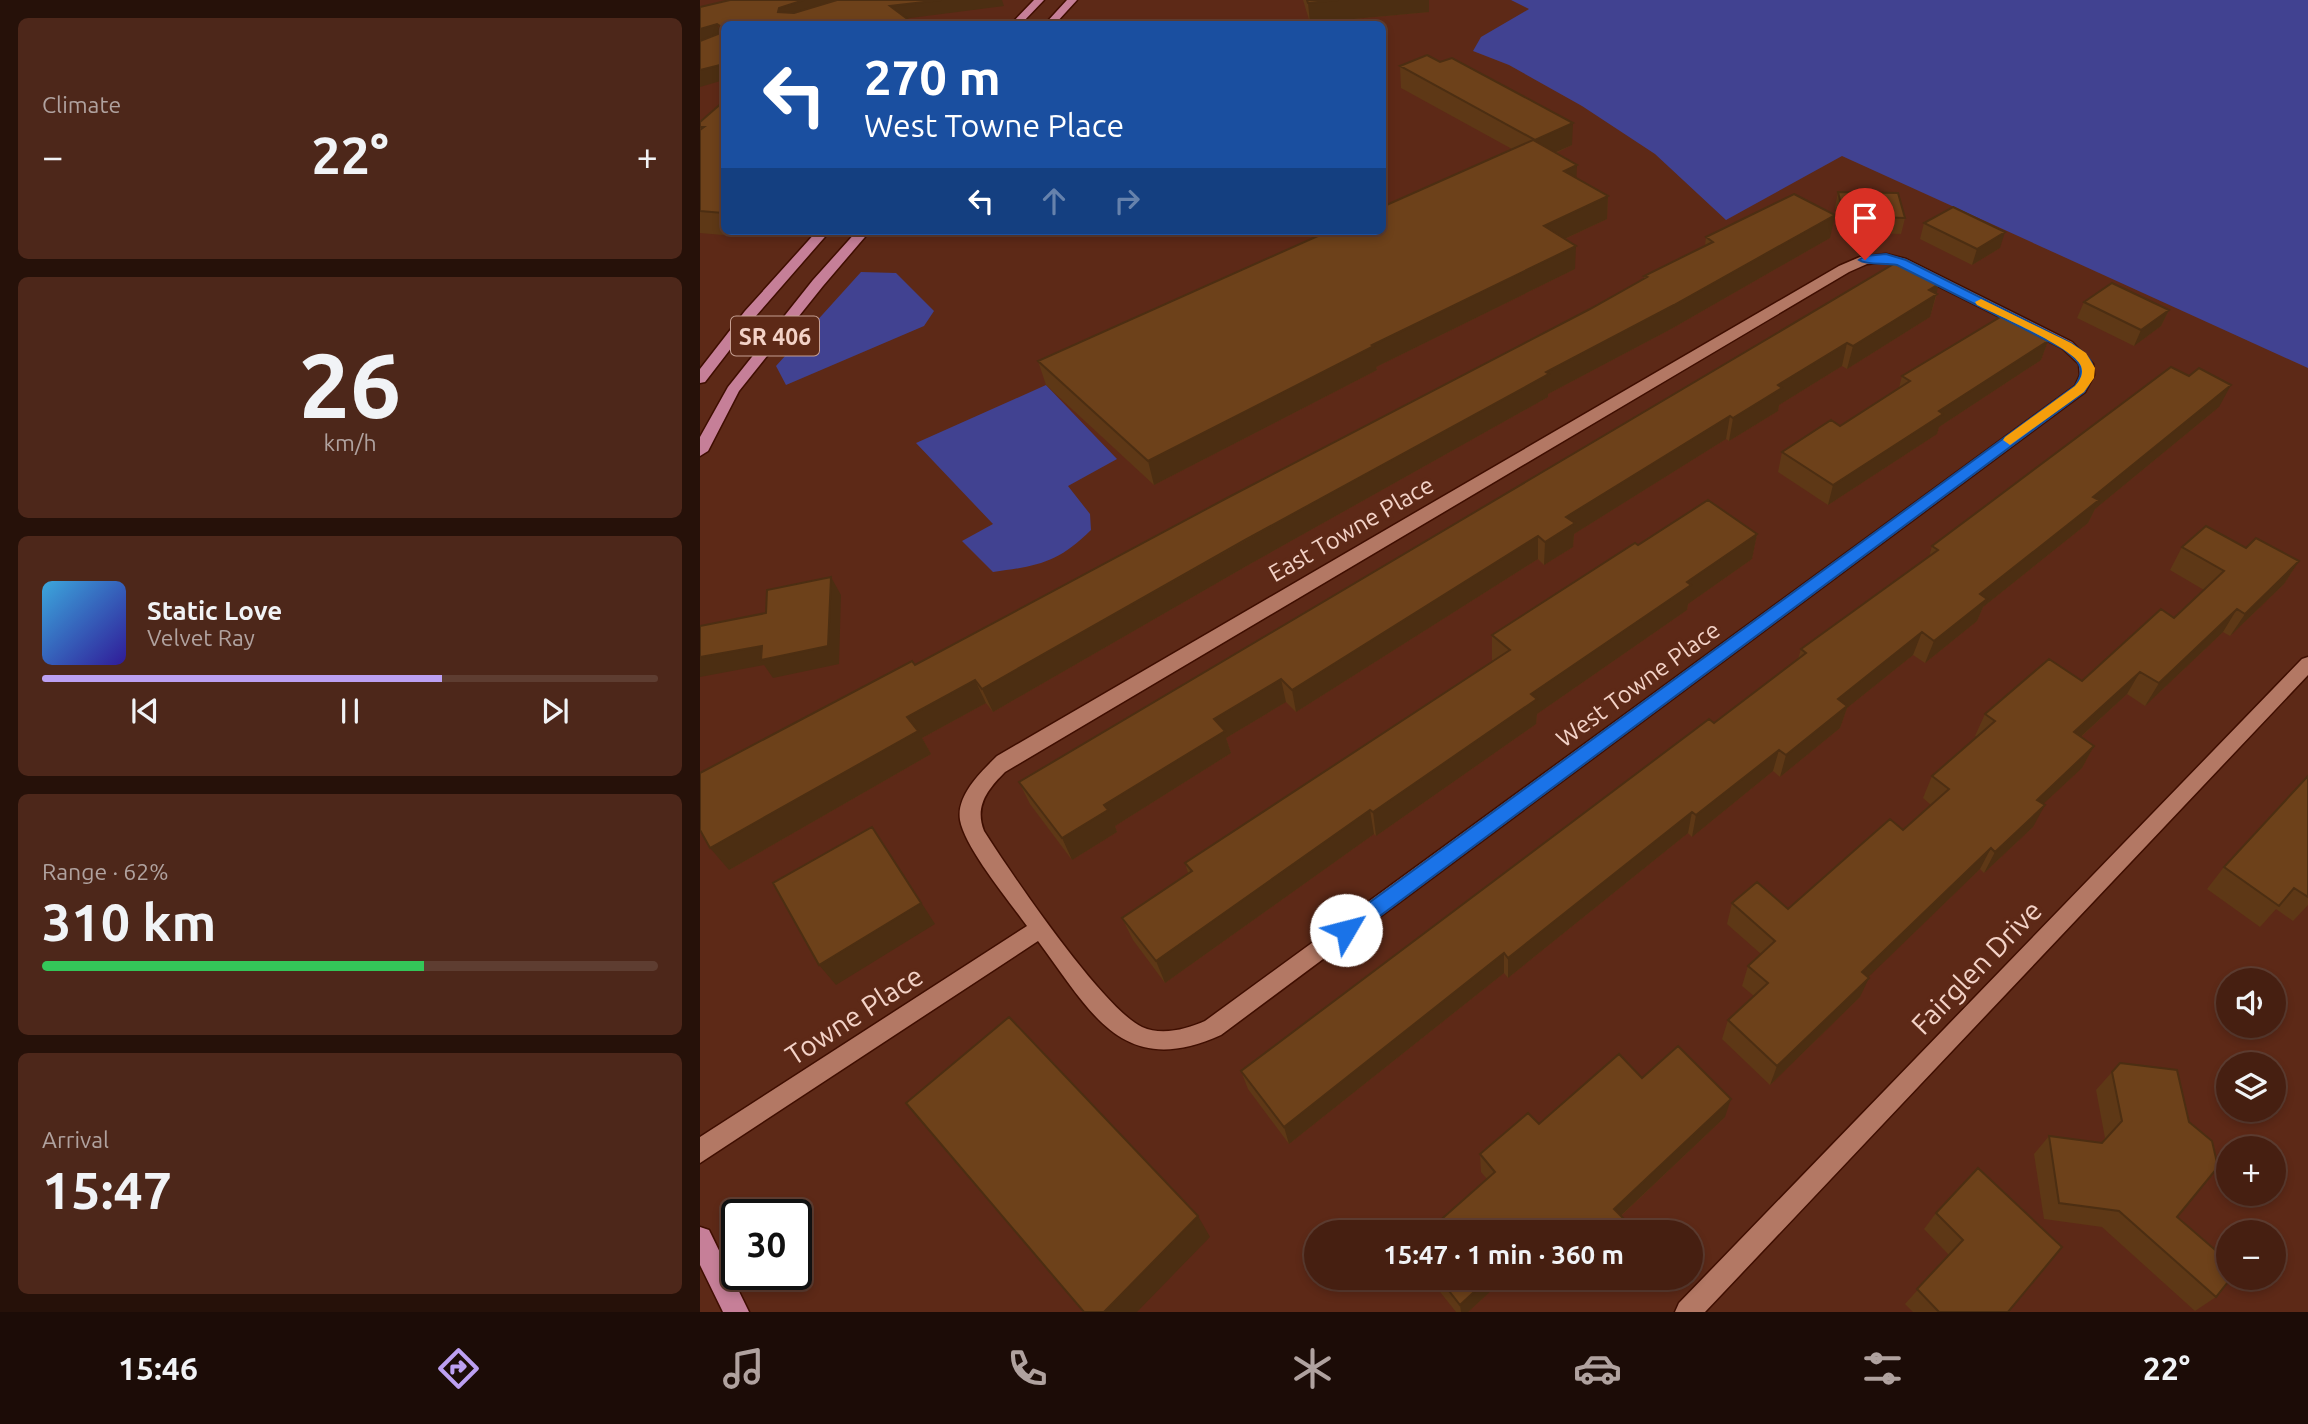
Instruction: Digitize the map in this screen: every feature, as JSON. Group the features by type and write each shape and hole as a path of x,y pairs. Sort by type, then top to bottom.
{"main road":[{"path":"1019,21 1039,0"},
{"path":"1053,21 1072,0"},
{"name":"SR 406","path":"700,379 750,314 820,235"},
{"name":"SR 406","path":"700,451 733,390 818,283 860,235"},
{"path":"700,1239 736,1312"}],"street":[{"name":"East Towne Place","path":"1041,928 977,838 970,820 973,801 986,778 1003,761 1844,269 1865,260 1886,258 1901,262"},
{"name":"West Towne Place","path":"1041,928 1115,1020 1137,1036 1165,1041 1191,1039 1213,1028 2080,389 2087,378 2088,368 2081,356 2067,345 1901,262"},
{"name":"Fairglen Drive","path":"1688,1312 2308,664"},
{"name":"Towne Place","path":"700,1151 1041,928"}],"shaded area":[{"path":"1511,0 2308,0 2308,368 1842,156 1726,220 1655,154 1582,106 1509,65 1473,51 1481,37 1529,9"},
{"path":"861,272 896,273 934,311 924,326 786,385 776,366"},
{"path":"1046,385 1117,459 1068,486 1090,514 1091,530 1079,541 1057,556 1035,565 993,572 962,541 993,524 916,443"}],"building":[{"path":"730,0 804,0 779,8 778,12 794,13 837,0 941,0 890,6 910,21 721,21 721,65 700,70 700,41 718,34 720,26 717,24 700,29 700,7"},
{"path":"1307,0 1338,0 1308,3"},
{"path":"1427,55 1440,62 1452,58 1573,123 1535,140 1400,66"},
{"path":"721,104 721,213 700,211 700,130 704,127 700,127 700,122"},
{"path":"1533,140 1577,165 1564,171 1608,196 1544,226 1576,246 1372,345 1374,346 1148,461 1038,361 1320,235 1386,235 1386,205"},
{"path":"1838,192 1898,193 1905,218 1844,216"},
{"path":"1794,194 1835,215 1674,305 1546,372 1549,374 1245,540 982,689 975,680 907,717 918,731 710,848 700,830 700,773 912,661 915,665 1227,498 1590,309 1647,277 1644,276 1713,242 1706,237"},
{"path":"1953,207 2005,232 1977,249 1924,223"},
{"path":"1897,262 1939,284 1929,290 1937,294 1853,346 1847,343 1778,385 1782,388 1733,418 1730,416 1566,517 1575,523 1545,542 1538,536 1292,690 1281,679 1214,719 1225,731 1104,805 1108,810 1062,838 1019,782"},
{"path":"2112,283 2169,310 2141,330 2084,302"},
{"path":"2002,316 2048,341 1939,411 1943,414 1833,485 1782,452 1831,420 1840,426 1910,381 1902,376"},
{"path":"2171,367 2189,376 2199,368 2231,385 2093,497 2099,500 1980,594 1987,599 1934,641 1922,632 1838,699 1847,706 1786,755 1779,750 1696,815 1692,812 1508,958 1504,953 1284,1127 1241,1071 1709,719 1714,723 1806,653 1801,649 1938,550 1932,546"},
{"path":"1708,500 1757,534 1687,582 1691,585 1531,694 1537,699 1373,812 1370,810 1156,961 1122,918 1192,871 1185,863 1510,650 1492,635 1635,543 1638,545"},
{"path":"2206,526 2246,548 2256,538 2299,561 2245,614 2237,609 2159,683 2140,672 2074,732 2094,746 2037,800 2045,805 1995,852 1991,848 1862,972 1869,978 1777,1066 1728,1020 1768,983 1748,966 1775,941 1732,903 1757,882 1788,909 1890,819 1903,830 1949,789 1932,776 1995,721 1985,714 2049,659 2082,681 2161,609 2174,618 2224,571 2182,547"},
{"path":"831,577 828,646 761,660 762,646 700,657 700,626 766,613 767,590"},
{"path":"2308,776 2308,897 2294,888 2279,906 2224,867"},
{"path":"872,827 921,903 819,965 773,883"},
{"path":"1009,1017 1198,1216 1104,1312 1084,1312 906,1103"},
{"path":"1678,1046 1731,1099 1614,1209 1623,1220 1441,1220 1495,1172 1480,1154 1528,1113 1539,1124 1619,1054 1642,1078"},
{"path":"2120,1063 2177,1070 2189,1122 2212,1141 2216,1169 2177,1217 2216,1251 2216,1290 2222,1290 2216,1297 2119,1211 2059,1203 2049,1136 2102,1143 2122,1121 2112,1072"},
{"path":"1978,1168 2062,1247 2008,1312 1939,1312 1917,1289 1963,1240 1936,1213"},
{"path":"1448,1290 1476,1290 1460,1305"}],"slow traffic":[{"path":"1981,302 2067,345 2081,356 2088,368 2087,378 2080,389 2010,440"}],"route":[{"path":"1346,930 2080,389 2087,378 2088,368 2081,356 2067,345 1901,262 1886,258 1865,260"}]}
